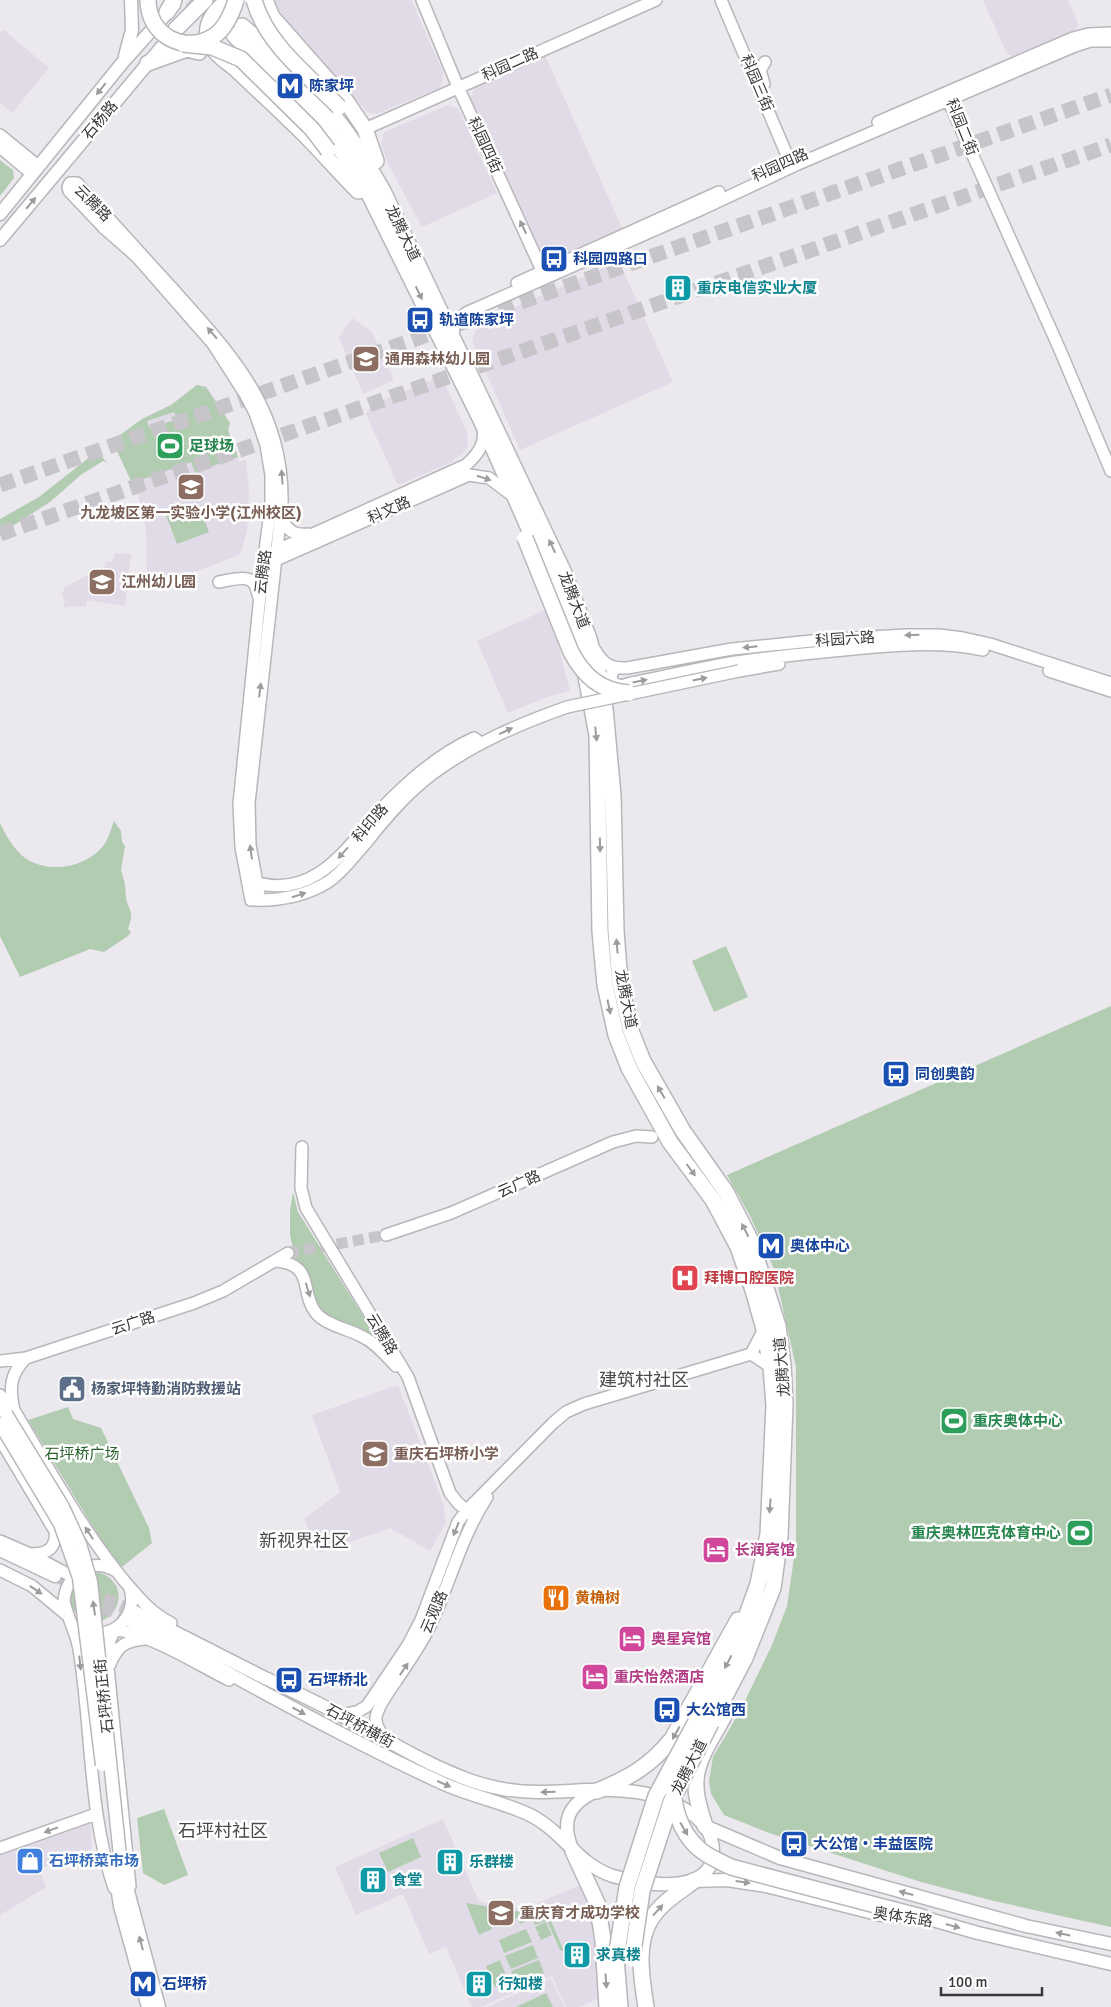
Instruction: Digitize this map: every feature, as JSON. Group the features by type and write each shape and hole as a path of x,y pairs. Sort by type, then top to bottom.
{"highway":[{"path":"148,0 148,9 158,30 170,40 212,48 241,59 312,129 358,191 397,249"},
{"path":"176,29 205,0"},
{"path":"183,44 198,42 214,36 225,24 236,0"},
{"path":"218,56 210,42 208,29 220,6 236,0"},
{"path":"244,0 252,3 292,40"},
{"path":"254,0 257,12 266,30 339,107 376,161 397,199 414,237 428,283"},
{"path":"265,0 272,17 346,101 365,129 376,161"},
{"name":"龙腾大道","path":"620,2007 616,1958 627,1888 656,1796 672,1766 705,1719 745,1658 773,1588 780,1537 785,1404 783,1365 771,1327 751,1241 726,1192 683,1131 643,1061 631,1030 620,982 606,796 597,735 585,671 564,608 481,420 397,249 350,161 320,122 238,31 276,56 331,112 356,147 383,191 564,572 589,639 598,671 605,709 606,796 600,931 605,985 616,1035 629,1068 670,1142 713,1200 738,1247 753,1290 771,1327 771,1367 774,1406 768,1534 758,1584 734,1650 705,1719 671,1802 642,1891 632,1959 636,2007"},
{"path":"148,63 187,49 218,56 234,67 358,191"},
{"path":"513,496 525,538 571,652 579,666 597,684 616,692 625,690"},
{"path":"705,1826 696,1787 698,1767 745,1677 769,1620 779,1586 787,1536 791,1405 788,1363 771,1327"},
{"path":"597,1791 622,1781 647,1766 672,1739 758,1584"},
{"path":"672,1766 671,1785 676,1814 685,1832 696,1847 712,1858 731,1867 922,1917"},
{"path":"573,1851 597,1903 603,1940 608,2007"},
{"path":"646,2007 642,1964 646,1930 658,1909 694,1881"}],"main road":[{"path":"123,62 132,30 131,0"},
{"name":"石杨路","path":"0,214 123,62 170,6 178,0"},
{"name":"石杨路","path":"0,240 148,63 198,0"},
{"name":"石坪桥正街","path":"5,1413 60,1524 79,1578 118,1866 148,2007"},
{"path":"0,1550 54,1579 0,1557"},
{"name":"石坪桥横街","path":"133,1617 260,1682 341,1715 388,1742 472,1781 500,1788 534,1792 597,1791"},
{"name":"石坪桥横街","path":"260,1682 333,1729 441,1783 467,1794 533,1816 548,1827 573,1851"},
{"path":"632,1790 666,1800 694,1815 705,1826 713,1851 706,1872 694,1881 681,1884 667,1884 625,1879 610,1875 591,1866 573,1851 568,1837 567,1822 571,1809 582,1798 597,1791 632,1790"},
{"name":"奥体东路","path":"705,1826 780,1858 1026,1926 1111,1944"},
{"name":"奥体东路","path":"694,1881 727,1880 766,1886 880,1915 922,1917 978,1933 1111,1964"},
{"name":"石坪桥正街","path":"125,1905 159,2007"}],"street":[{"name":"科园二路","path":"365,129 656,0"},
{"name":"科园三街","path":"722,0 794,162"},
{"name":"科园四街","path":"422,3 458,87 545,275"},
{"name":"科园四路","path":"950,96 1073,38 1088,34 1111,33"},
{"name":"科园四路","path":"453,337 454,324 466,313 462,312 463,307 545,275 794,162 950,96 1090,41 1111,41"},
{"name":"科园三街","path":"765,62 760,70 761,77 794,162"},
{"name":"科园二街","path":"950,96 1066,347 1111,452"},
{"name":"科园二街","path":"950,96 1111,471"},
{"path":"0,135 35,170"},
{"path":"0,147 35,170"},
{"name":"云腾路","path":"251,881 249,803 270,558 271,475 266,445 252,406 234,375 204,332 136,256 104,228 69,191 70,183 77,183 84,190 213,334 241,371 263,408 276,444 282,473 282,503 270,558 259,601 239,804 241,847 255,900"},
{"name":"科文路","path":"270,558 317,532 466,465 476,455 483,443 484,435 481,420"},
{"name":"科文路","path":"270,558 470,475 489,478 513,496"},
{"path":"282,503 282,518 289,530 302,535 317,532"},
{"path":"219,582 243,578 251,579 258,588 259,601"},
{"name":"科园六路","path":"616,668 627,668 732,649 821,640 939,635 990,644 1111,683"},
{"path":"589,639 601,659 607,665 616,668 612,672 611,679 613,683 625,690"},
{"name":"科园六路","path":"625,690 736,662 907,644 961,645 1111,691"},
{"path":"605,709 608,699 613,692 798,661 824,652"},
{"name":"科印路","path":"255,900 292,897 327,882 346,865 396,806 414,788 473,747 512,728 567,707 625,690"},
{"name":"科印路","path":"251,881 277,886 288,885 319,873 339,858 390,800 414,778 441,757 474,738 477,740 473,747"},
{"path":"652,1137 657,1131 659,1122"},
{"name":"云广路","path":"386,1235 451,1213 613,1142 636,1136 662,1138 670,1142"},
{"name":"云腾路","path":"302,1147 301,1188 306,1208 408,1376 450,1493 470,1514"},
{"name":"云广路","path":"2,1361 26,1358 194,1303 223,1291 288,1253"},
{"path":"275,1261 286,1262 294,1266 302,1274 317,1314 323,1319 363,1336 408,1376"},
{"path":"771,1327 751,1354 771,1367"},
{"name":"云观路","path":"367,1706 408,1645 421,1620 458,1522 470,1514 498,1479 552,1423 566,1412 584,1404 751,1354"},
{"path":"5,1413 11,1396 14,1371 26,1358"},
{"path":"2,1361 2,1369 9,1372 14,1371"},
{"path":"0,1395 5,1413 90,1535 142,1603 160,1618 239,1658 260,1682"},
{"path":"0,1439 54,1527 64,1548 72,1577"},
{"name":"云观路","path":"376,1715 385,1698 418,1649 430,1626 470,1514"},
{"path":"30,1554 42,1553 52,1547 56,1537 54,1527"},
{"path":"0,1541 30,1554 72,1577"},
{"path":"118,1572 104,1566 82,1570 72,1577 64,1601 78,1647 96,1814 106,1864 125,1905"},
{"path":"0,1570 32,1586 68,1616 78,1627 92,1633 107,1633 114,1630 125,1620 132,1606 128,1584"},
{"path":"114,1630 128,1632 147,1639 232,1682 260,1682"},
{"path":"114,1630 110,1640 108,1667 129,1861 125,1905"},
{"path":"108,1667 115,1651 123,1644 132,1640 147,1639"},
{"path":"341,1715 358,1712 367,1706 370,1713 376,1715 376,1723 388,1742"},
{"path":"0,1848 96,1814"}],"shaded area":[{"path":"274,0 411,0 443,72 442,83 439,88 376,114 368,113 285,21"},
{"path":"983,0 1068,0 1078,23 1076,29 1014,57 1007,54"},
{"path":"4,30 49,68 12,113 0,103 0,32"},
{"path":"545,55 623,230 552,261 542,258 470,99 475,85"},
{"path":"448,105 458,108 497,193 422,227 387,162 381,143 384,132"},
{"path":"619,261 673,382 520,450 472,341 479,323"},
{"name":"通用森林幼儿园","path":"352,318 372,332 394,380 363,394 339,337"},
{"path":"434,379 445,384 467,432 468,445 464,452 452,462 398,485 366,414 371,405"},
{"name":"九龙坡区第一实验小学(江州校区)","path":"197,385 206,387 219,404 230,423 228,430 239,462 246,460 249,491 247,531 240,555 157,586 147,577 144,516 137,492 115,447 116,438 142,419 171,405"},
{"name":"江州幼儿园","path":"115,553 131,554 125,606 87,600 86,606 63,607 65,601 62,595 64,588 93,572 95,575 103,571 106,562 113,561"},
{"path":"545,610 558,645 570,691 544,698 508,713 477,641"},
{"name":"重庆石坪桥小学","path":"398,1385 443,1503 446,1522 430,1551 390,1528 318,1553 304,1519 340,1492 312,1415"},
{"name":"重庆育才成功学校","path":"443,1819 479,1902 524,1909 580,1885 591,1912 595,1935 598,1999 579,2007 566,2007 552,1976 481,2007 472,2007 446,1947 429,1954 403,1894 356,1915 335,1867"},
{"name":"石坪桥菜市场","path":"90,1820 92,1849 39,1869 46,1887 0,1917 0,1853"},
{"path":"551,1978 564,2007 487,2007"}],"green space":[{"path":"0,160 13,170 14,178 0,196"},
{"path":"197,385 206,387 230,423 228,430 238,457 195,472 191,462 132,483 115,447 116,438 142,419 171,405","holes":["174,412 177,419 150,429 147,421"]},
{"path":"91,456 102,457 107,463 103,461 82,474 50,502 0,534 0,519 39,497"},
{"path":"198,503 209,532 177,544 166,515"},
{"path":"114,821 121,831 122,842 125,846 121,870 125,884 126,899 131,913 128,929 131,932 104,952 90,949 20,977 0,936 0,823 17,851 25,858 44,866 55,867 77,864 96,853 107,840"},
{"path":"726,946 748,997 714,1012 692,961"},
{"name":"重庆奥体中心","path":"1111,1006 1111,1927 994,1901 921,1882 769,1833 724,1815 711,1794 709,1781 713,1757 740,1711 772,1645 787,1606 796,1544 796,1367 774,1269 750,1216 727,1175"},
{"path":"293,1192 298,1212 381,1345 321,1312 296,1263 290,1235 290,1210"},
{"name":"石坪桥广场","path":"68,1407 73,1419 101,1428 149,1528 152,1543 122,1567 107,1550 28,1420"},
{"path":"92,1572 108,1577 113,1581 117,1589 118,1599 115,1610 108,1618 103,1620 82,1616 74,1611 70,1604 70,1589"},
{"path":"164,1809 188,1875 164,1885 143,1873 137,1818"},
{"path":"413,1838 421,1857 388,1872 379,1853"},
{"path":"466,1903 528,1913 513,1920 503,1911 488,1918 492,1929 479,1935"},
{"path":"546,1909 564,1951 560,1950 544,1914 546,1921 535,1925 532,1919 520,1924 519,1921"},
{"path":"546,1922 552,1935 541,1940 538,1934 542,1931 538,1933 535,1927"},
{"path":"526,1929 532,1942 504,1953 499,1940"},
{"path":"533,1945 538,1958 511,1969 505,1956"},
{"path":"500,1960 508,1981 495,1987 486,1966"},
{"path":"539,1960 544,1973 517,1984 511,1971"},
{"path":"546,1993 553,2007 516,2007"}],"tunnel":[{"path":"190,0 222,26"},
{"path":"0,485 1111,95"},
{"path":"0,534 1111,145"},
{"path":"288,1253 386,1235"},
{"path":"55,1576 135,1612"},
{"path":"86,1599 131,1621"}],"place":[{"name":"陈家坪","path":"290,86"},
{"name":"科园四路口","path":"554,259"},
{"name":"重庆电信实业大厦","path":"678,288"},
{"name":"轨道陈家坪","path":"420,320"},
{"name":"通用森林幼儿园","path":"366,359"},
{"name":"足球场","path":"170,446"},
{"name":"九龙坡区第一实验小学(江州校区)","path":"191,487"},
{"name":"江州幼儿园","path":"102,582"},
{"name":"同创奥韵","path":"896,1074"},
{"name":"奥体中心","path":"771,1246"},
{"name":"拜博口腔医院","path":"685,1278"},
{"name":"杨家坪特勤消防救援站","path":"72,1389"},
{"name":"重庆奥体中心","path":"954,1421"},
{"name":"重庆石坪桥小学","path":"375,1454"},
{"name":"重庆奥林匹克体育中心","path":"1080,1533"},
{"name":"长润宾馆","path":"716,1550"},
{"name":"黄桷树","path":"556,1598"},
{"name":"奥星宾馆","path":"632,1639"},
{"name":"重庆怡然酒店","path":"595,1677"},
{"name":"石坪桥北","path":"289,1680"},
{"name":"大公馆西","path":"667,1710"},
{"name":"大公馆‧丰益医院","path":"794,1844"},
{"name":"石坪桥菜市场","path":"30,1861"},
{"name":"乐群楼","path":"450,1862"},
{"name":"食堂","path":"373,1880"},
{"name":"重庆育才成功学校","path":"501,1913"},
{"name":"求真楼","path":"577,1955"},
{"name":"石坪桥","path":"143,1984"},
{"name":"行知楼","path":"479,1984"}],"district":[{"name":"建筑村社区","path":"644,1380"},
{"name":"新视界社区","path":"304,1541"},
{"name":"石坪村社区","path":"223,1831"}]}
